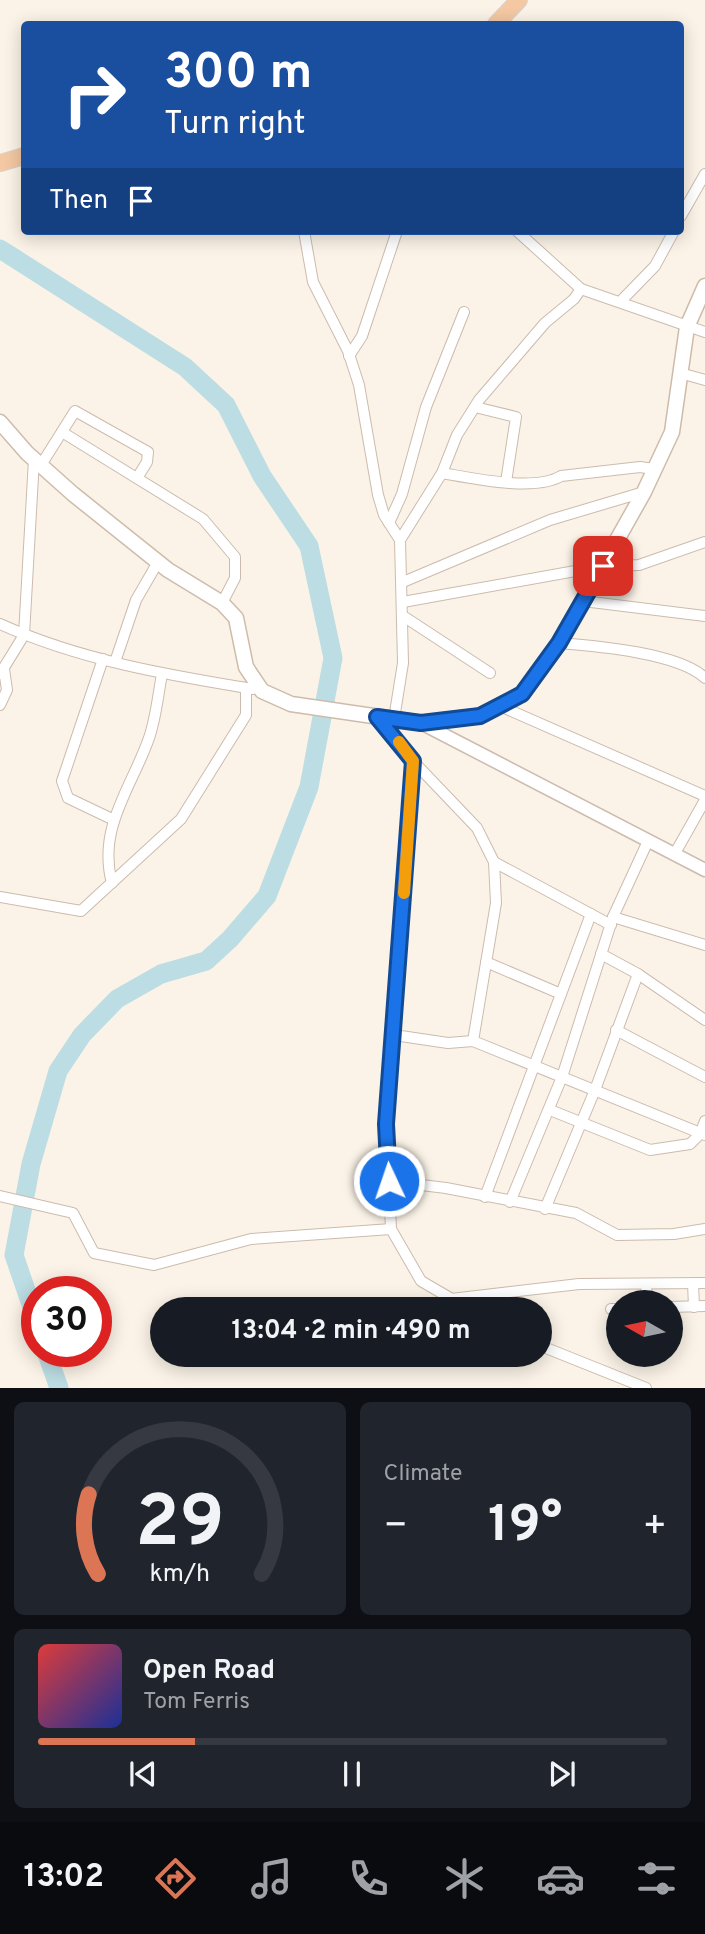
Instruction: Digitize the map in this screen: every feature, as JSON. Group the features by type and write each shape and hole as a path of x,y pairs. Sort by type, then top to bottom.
{"highway":[{"path":"499,21 519,0"},
{"path":"0,163 21,157"}],"main road":[{"path":"0,422 37,462 158,562 222,603 236,618 246,667 262,691 291,704 421,723 480,716 522,694 559,643 644,492 672,432 687,327 705,288"}],"street":[{"path":"684,211 705,174"},
{"path":"305,235 313,282 349,356 359,385 378,495 389,523 400,540 403,663 394,719"},
{"path":"349,356 362,336 396,235"},
{"path":"521,235 581,289 705,332"},
{"path":"620,302 654,266 672,235"},
{"path":"400,540 442,473 457,435 475,407 545,323 574,299 581,289"},
{"path":"389,523 402,494 426,408 464,312"},
{"path":"680,373 705,380"},
{"path":"475,407 516,417 506,482"},
{"path":"0,705 7,690 2,671 23,635 37,462 62,432 75,411 148,452 146,463 137,478"},
{"path":"62,432 203,519 235,556 235,578 222,603"},
{"path":"442,473 498,484 553,481 561,476 640,467 654,469"},
{"path":"403,582 550,520 644,492"},
{"path":"403,602 603,566 639,565 705,542"},
{"path":"115,662 136,600 158,562"},
{"path":"583,601 705,616"},
{"path":"403,616 490,674"},
{"path":"0,624 23,635 103,659 162,674 262,691"},
{"path":"559,643 609,647 694,667 705,678"},
{"path":"103,659 62,781 68,798 112,819"},
{"path":"112,883 109,860 112,819 149,737 162,674"},
{"path":"0,897 81,911 181,819 246,715 246,688"},
{"path":"500,706 705,798 674,855"},
{"path":"377,717 413,761 477,828 494,862 496,903 473,1041"},
{"path":"421,723 705,870"},
{"path":"413,761 386,1124 391,1229 421,1281 448,1297"},
{"path":"510,1202 562,1077 612,921 648,841"},
{"path":"494,862 591,914 705,945"},
{"path":"485,1197 591,914"},
{"path":"601,954 638,974 705,1020"},
{"path":"486,962 561,994"},
{"path":"545,1209 595,1090 638,974"},
{"path":"616,1030 705,1077"},
{"path":"394,1035 448,1043 473,1041 703,1134"},
{"path":"550,1110 650,1150 690,1144 703,1134 705,1121"},
{"path":"389,1181 576,1213 617,1234 674,1234 705,1230"},
{"path":"0,1196 73,1213 94,1253 154,1265 251,1239 391,1229"},
{"path":"694,1283 700,1306"},
{"path":"459,1297 579,1284 705,1283"},
{"path":"646,1284 646,1290"},
{"path":"552,1350 646,1388"}],"waterway":[{"path":"0,249 185,367 226,405 262,476 309,546 333,658 309,787 267,896 230,939 206,961 161,974 117,999 82,1035 58,1071 31,1164 14,1255 21,1276"},
{"path":"52,1367 59,1388"}],"slow traffic":[{"path":"399,742 413,761 404,893"}],"route":[{"path":"389,1181 386,1124 413,761 377,717 421,723 480,716 522,694 559,643 603,566"}]}
